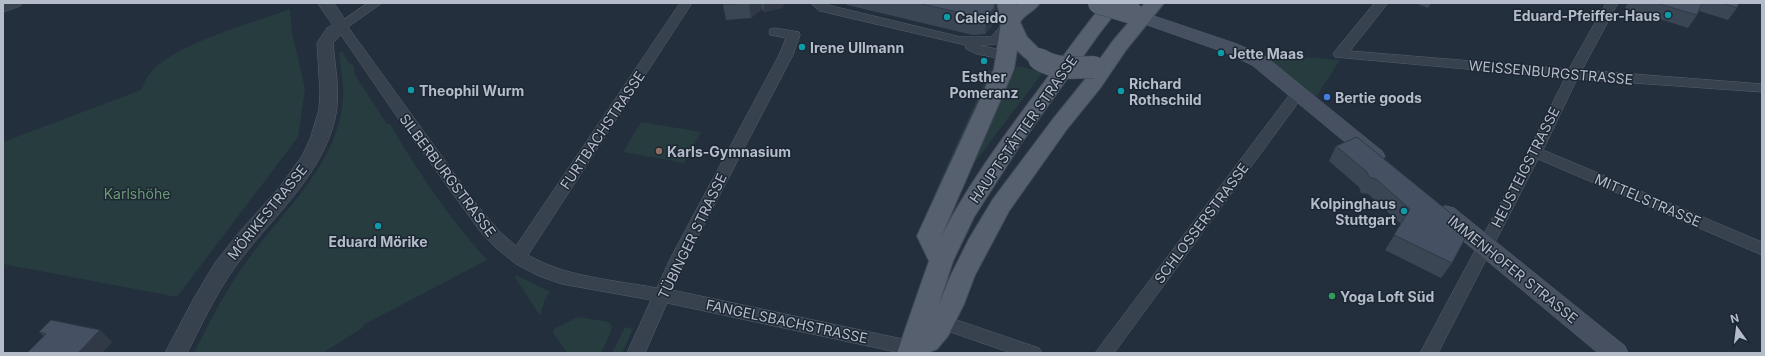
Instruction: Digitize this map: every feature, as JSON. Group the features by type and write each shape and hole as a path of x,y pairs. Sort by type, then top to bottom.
{"main road":[{"path":"1006,3 1010,22 1019,41 1042,63"},
{"path":"1031,3 1017,13 1010,22 1007,56 1076,68 1102,62"},
{"path":"1098,3 1150,28 1166,28 1240,51 1259,61 1392,170"},
{"name":"HAUPTSTÄTTER STRASSE","path":"911,350 942,261 964,214 982,185 1092,30 1114,3"},
{"path":"911,350 928,341 942,322 952,304 963,275 978,245 1001,205 1036,155 1094,82 1102,62 1135,21 1155,3"},
{"name":"HAUPTSTÄTTER STRASSE","path":"942,261 929,236 1004,69 1007,56"},
{"name":"IMMENHOFER STRASSE","path":"1434,204 1616,353"}],"street":[{"name":"SILBERBURGSTRASSE","path":"326,3 389,97 483,224 501,243 518,256 548,273 662,295"},
{"path":"341,26 376,3"},
{"name":"FURTBACHSTRASSE","path":"518,256 686,3"},
{"name":"WEISSENBURGSTRASSE","path":"1382,3 1340,54 1572,74 1762,88"},
{"name":"HEUSTEIGSTRASSE","path":"1429,353 1484,246 1535,152 1572,74 1612,3"},
{"path":"818,4 824,8 961,41 982,51 1007,56"},
{"path":"961,41 993,41 998,39 1010,22"},
{"name":"MÖRIKESTRASSE","path":"176,353 203,300 230,258 292,187 316,148 326,120 330,98 325,44 333,32 341,26"},
{"name":"TÜBINGER STRASSE","path":"636,353 680,256 786,55 794,35 775,32"},
{"name":"SCHLOSSERSTRASSE","path":"1104,353 1298,93"},
{"name":"MITTELSTRASSE","path":"1535,152 1762,249"},
{"name":"FANGELSBACHSTRASSE","path":"662,295 911,350"},
{"path":"942,322 1033,353"}],"green space":[{"name":"Karlshöhe","path":"290,9 292,32 305,89 298,137 177,297 3,264 3,142 141,90 152,71 179,51 216,35"},
{"path":"339,52 343,52 348,62 354,66 355,75 387,124 390,124 435,195 487,260 363,325 364,327 323,353 194,353 212,317 232,283 261,242 307,186 331,144 339,122 343,98"},
{"path":"1263,55 1340,60 1316,97"},
{"path":"1017,66 1043,72 969,170 1009,74 1013,75"},
{"path":"990,70 997,72 923,224 939,183"},
{"path":"641,122 701,132 684,163 623,152"},
{"path":"516,275 550,292 545,299 540,316 515,277"},
{"path":"578,317 609,322 612,326 601,353 567,353 553,333 554,329"},
{"path":"625,327 633,329 622,353 612,353"}],"building":[{"path":"727,3 749,3 723,5"},
{"path":"917,3 995,3 994,8 987,16 975,16"},
{"path":"1656,3 1702,3 1697,15"},
{"path":"1723,3 1739,3 1737,8"},
{"path":"1357,137 1470,229 1452,263 1394,235 1410,209 1376,179 1369,177 1367,172 1336,146"},
{"path":"51,320 100,330 78,353 27,353 46,334 39,332"}],"place":[{"name":"Eduard-Pfeiffer-Haus","path":"1668,15"},
{"name":"Caleido","path":"947,17"},
{"name":"Irene Ullmann","path":"802,47"},
{"name":"Jette Maas","path":"1221,53"},
{"name":"Esther Pomeranz","path":"984,61"},
{"name":"Theophil Wurm","path":"411,90"},
{"name":"Richard Rothschild","path":"1121,91"},
{"name":"Bertie goods","path":"1327,97"},
{"name":"Karls-Gymnasium","path":"659,151"},
{"name":"Kolpinghaus Stuttgart","path":"1404,211"},
{"name":"Eduard Mörike","path":"378,226"},
{"name":"Yoga Loft Süd","path":"1332,296"}]}
